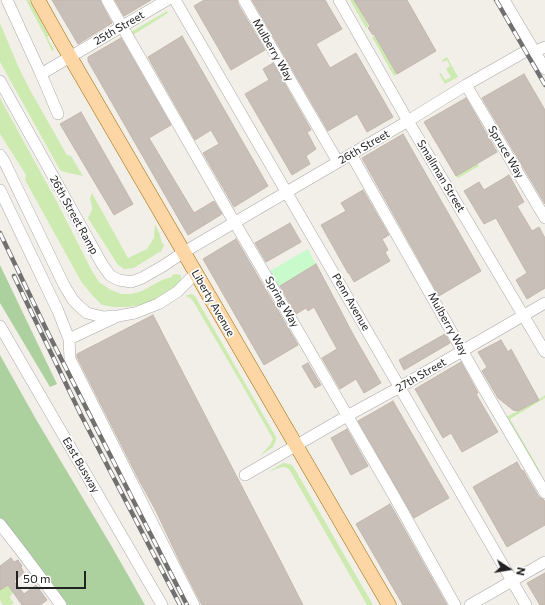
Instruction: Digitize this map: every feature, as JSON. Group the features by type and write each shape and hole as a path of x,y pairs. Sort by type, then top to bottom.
{"main road":[{"name":"Liberty Avenue","path":"38,0 377,587 389,605"}],"street":[{"path":"7,0 58,114"},
{"name":"Spring Way","path":"107,0 394,496 455,605"},
{"name":"25th Street","path":"41,74 167,0"},
{"name":"Penn Avenue","path":"175,0 526,605"},
{"name":"Mulberry Way","path":"244,0 338,162"},
{"name":"Smallman Street","path":"339,0 408,121 545,352"},
{"path":"504,0 545,69"},
{"name":"26th Street","path":"184,252 408,121 466,85 526,51 534,52 545,47"},
{"name":"26th Street Ramp","path":"0,81 108,274 119,280 131,282 142,278 184,252"},
{"name":"Spruce Way","path":"466,85 545,218"},
{"name":"Mulberry Way","path":"351,154 462,351 545,493"},
{"path":"0,155 61,279 73,300 88,313 104,317 135,313 158,304 177,292 196,273"},
{"path":"0,190 58,311 69,339 70,359 194,605"},
{"name":"27th Street","path":"246,475 545,303"},
{"path":"69,339 118,316"},
{"name":"East Busway","path":"0,326 162,605"},
{"path":"0,524 61,605"},
{"path":"470,605 545,562"},
{"path":"377,587 380,605"}],"green space":[{"path":"26,0 29,0 49,36 47,37 54,50 52,51"},
{"path":"350,0 354,0 369,26 366,28"},
{"path":"167,11 168,13 133,35 131,32"},
{"path":"0,23 30,90 67,155 71,156 83,176 60,170 0,62"},
{"path":"375,35 397,74 394,76 372,37"},
{"path":"447,57 458,77 445,84 439,74 441,73 445,80 451,77 446,69 450,66 447,60 443,62 442,60"},
{"path":"0,98 99,282 111,290 122,294 131,294 142,291 162,280 172,277 172,275 177,274 181,275 181,281 177,285 147,303 128,307 102,305 93,296 82,283 25,180 26,175 0,134"},
{"path":"477,163 479,166 458,178 456,176"},
{"path":"92,193 128,258 147,249 154,238 155,224 162,243 164,244 160,253 159,252 134,268 124,269 118,265 88,218 92,210 90,198"},
{"path":"308,249 316,264 278,287 270,271"},
{"path":"0,265 57,384 50,387 0,303"},
{"path":"191,294 196,298 276,437 273,447 260,456 270,445 273,439 193,301 185,296"},
{"path":"0,355 145,605 61,605 0,524"},
{"path":"545,395 545,398 510,419 540,471 538,472 506,417 537,401"},
{"path":"283,463 293,466 373,605 367,605 289,469 282,467 268,472"},
{"path":"10,583 16,583 19,588 11,595 10,598 14,603 10,605 3,605 0,600 0,587"}],"building":[{"path":"52,0 100,0 112,23 78,44"},
{"path":"115,0 151,0 124,16"},
{"path":"204,0 237,0 265,50 231,70 194,6"},
{"path":"252,0 325,0 342,29 316,44 330,68 356,53 393,117 367,132 357,114 328,131"},
{"path":"354,0 407,0 436,51 397,74 374,34 373,35 368,28 370,26"},
{"path":"182,36 268,186 234,207 203,153 219,144 211,130 195,140 148,57"},
{"path":"121,38 171,125 149,138 194,213 214,201 222,214 188,235 88,61 88,57"},
{"path":"273,63 311,130 307,132 316,149 306,156 310,164 292,175 245,94 269,80 263,69"},
{"path":"524,74 545,110 545,204 482,98"},
{"path":"466,98 497,152 456,176 424,122"},
{"path":"81,112 133,204 114,215 60,124"},
{"path":"403,134 481,271 439,296 362,158"},
{"path":"509,175 524,202 517,206 532,231 539,227 545,238 545,288 527,299 516,280 527,273 496,218 484,224 464,191 479,182 484,190"},
{"path":"363,190 389,235 382,239 388,250 385,252 390,261 354,282 321,225 346,211 341,203"},
{"path":"290,223 301,242 266,262 255,243"},
{"path":"236,239 298,345 264,365 203,259"},
{"path":"316,264 355,338 381,383 364,393 356,379 340,389 322,358 337,349 314,307 308,311 306,308 296,314 280,286"},
{"path":"153,315 303,605 202,605 156,511 77,357 77,354"},
{"path":"445,334 450,343 404,370 399,360"},
{"path":"501,340 508,352 511,349 539,400 518,411 513,410 498,398 482,371 487,367 478,352"},
{"path":"461,362 478,393 476,394 498,432 462,452 451,433 443,438 415,389"},
{"path":"308,363 321,385 315,388 302,366"},
{"path":"393,401 449,498 414,518 358,421"},
{"path":"347,429 368,466 351,475 331,438"},
{"path":"517,462 539,497 545,502 545,525 507,547 473,487"},
{"path":"390,504 447,605 403,605 356,524"},
{"path":"11,558 14,562 18,560 22,566 21,567 24,573 14,581 24,594 36,585 47,600 40,605 22,605 8,585 0,590 0,566"},
{"path":"545,573 545,605 540,605 527,583"}],"railway":[{"path":"496,0 545,85"},
{"path":"0,233 48,333 187,605"},
{"path":"14,276 81,415 180,605"}]}
